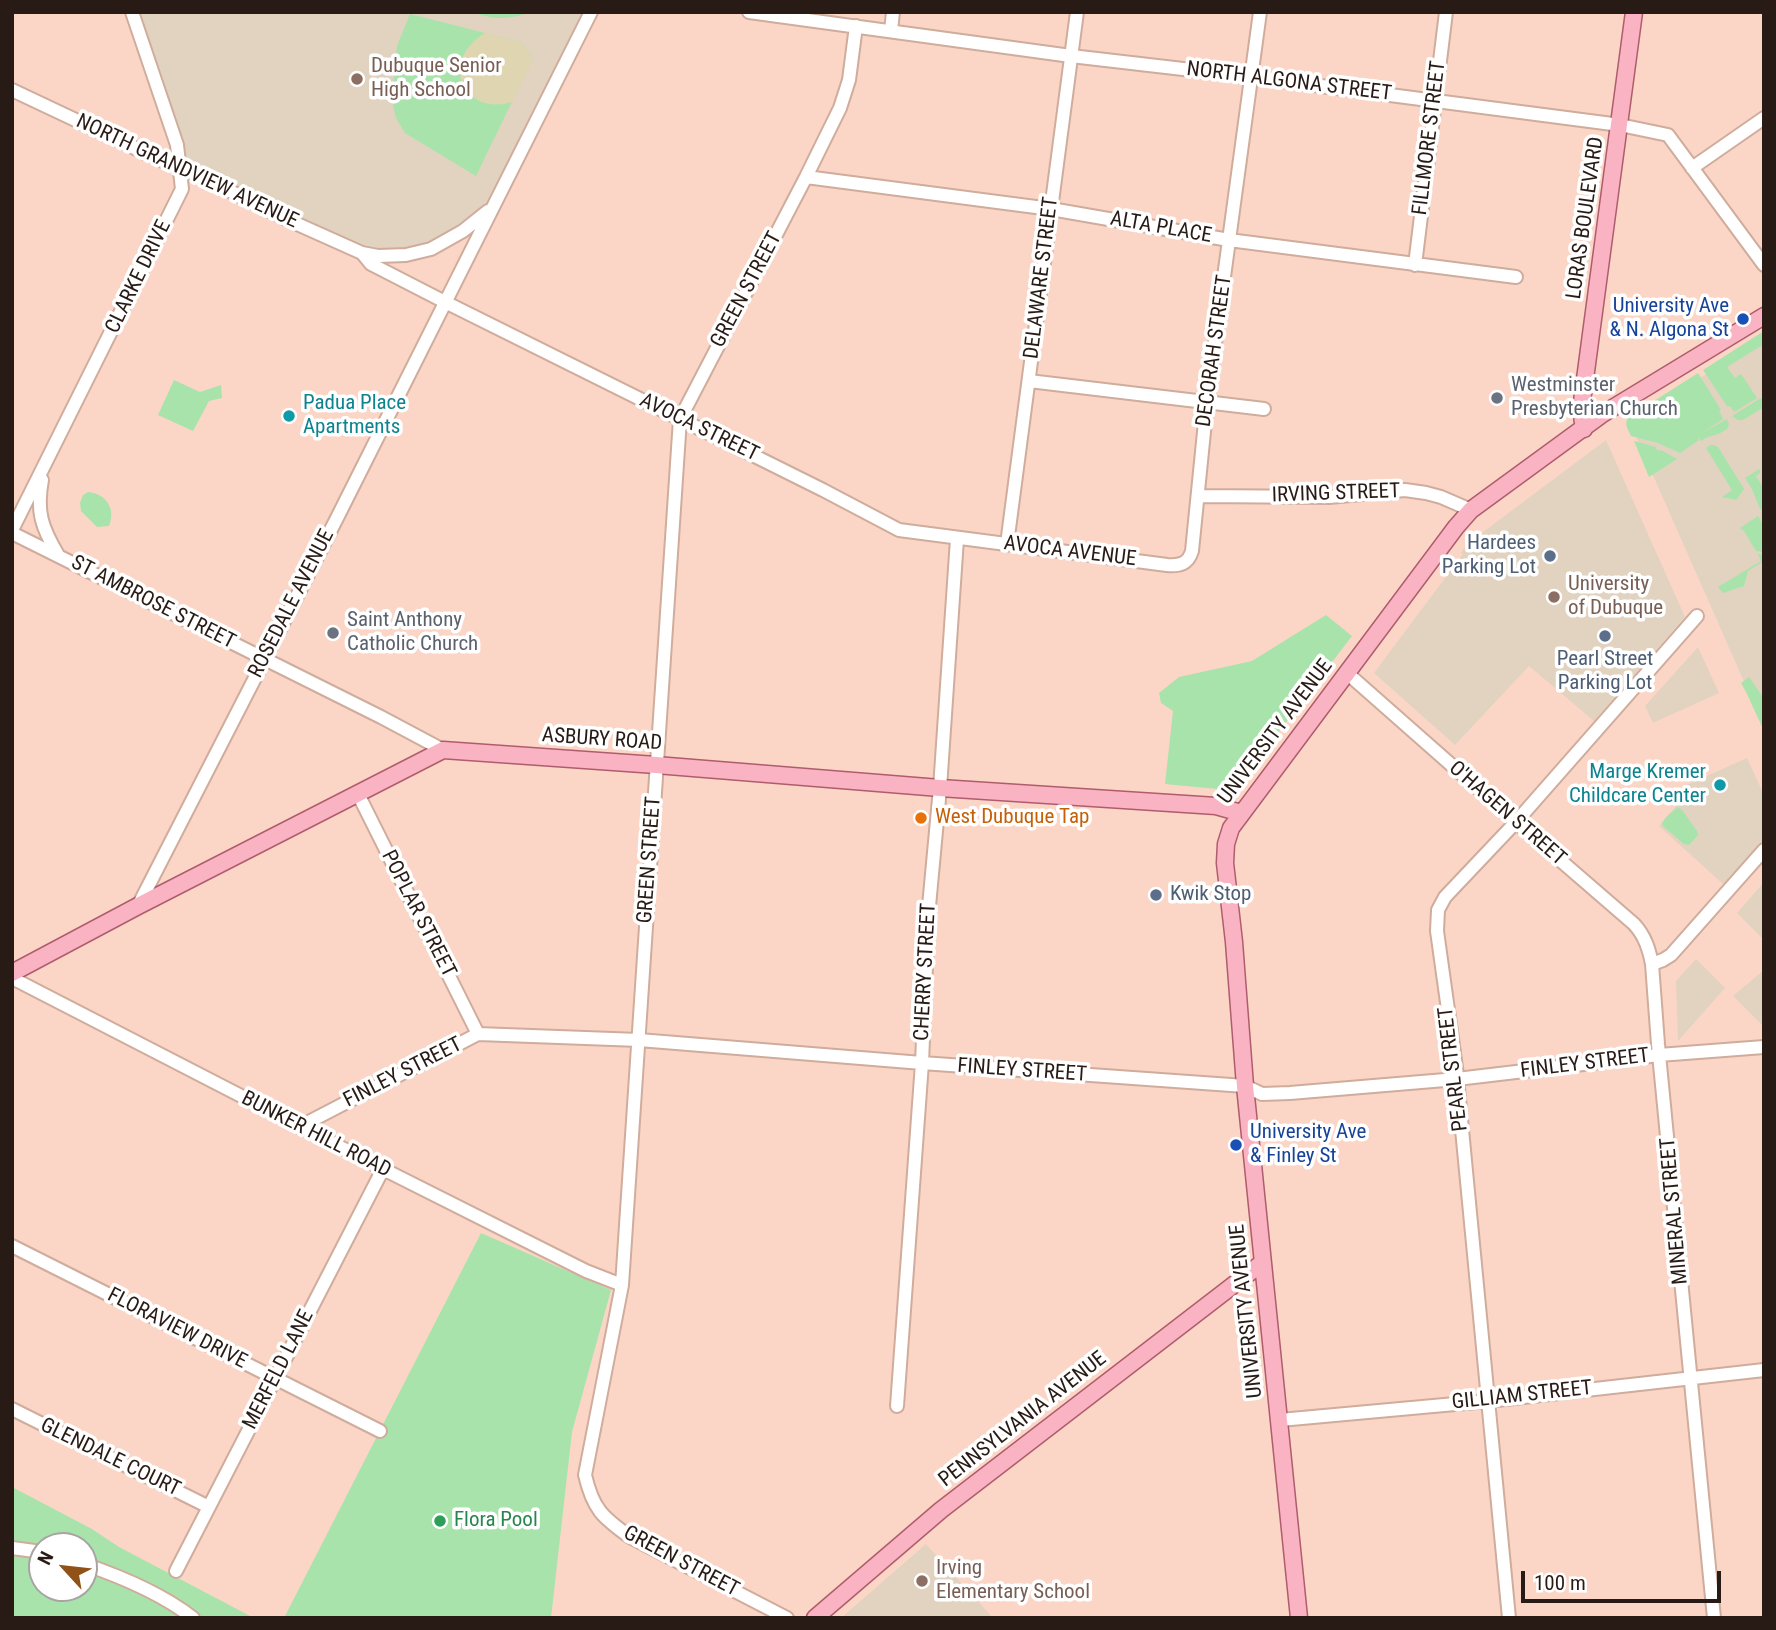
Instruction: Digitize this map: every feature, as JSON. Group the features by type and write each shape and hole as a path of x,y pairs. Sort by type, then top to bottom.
{"main road":[{"name":"LORAS BOULEVARD","path":"1584,429 1581,409 1634,12"},
{"name":"UNIVERSITY AVENUE","path":"1300,1618 1262,1263 1225,863 1230,831 1471,510 1604,413 1764,316"},
{"name":"ASBURY ROAD","path":"443,750 1216,806 1241,813"},
{"path":"12,976 138,906 443,750"},
{"name":"PENNSYLVANIA AVENUE","path":"815,1618 941,1510 1262,1263"}],"street":[{"name":"CLARKE DRIVE","path":"12,531 183,190 177,145 132,12"},
{"name":"NORTH GRANDVIEW AVENUE","path":"362,253 371,264 445,302 591,12"},
{"name":"NORTH ALGONA STREET","path":"749,12 1072,56 1435,100 1620,125 1668,135 1764,265"},
{"path":"891,31 893,12"},
{"name":"DELAWARE STREET","path":"1007,544 1077,12"},
{"name":"DECORAH STREET","path":"1184,564 1192,551 1207,402 1260,12"},
{"name":"FILLMORE STREET","path":"1415,265 1446,12"},
{"name":"GREEN STREET","path":"787,1618 630,1537 596,1509 585,1475 622,1285 680,419 840,108 849,80 856,26"},
{"name":"NORTH GRANDVIEW AVENUE","path":"12,90 362,253 378,256 406,255 431,249 463,231 492,207"},
{"path":"1692,168 1764,118"},
{"name":"ALTA PLACE","path":"806,177 1051,209 1230,240 1516,277"},
{"name":"AVOCA STREET","path":"445,302 899,530 957,539"},
{"name":"ROSEDALE AVENUE","path":"138,906 445,302"},
{"path":"1029,381 1264,409"},
{"path":"43,470 40,518 58,555"},
{"name":"IRVING STREET","path":"1198,496 1329,497 1405,490 1434,495 1471,510"},
{"name":"ST AMBROSE STREET","path":"12,531 443,750"},
{"name":"AVOCA AVENUE","path":"957,539 1167,565 1184,564"},
{"name":"CHERRY STREET","path":"897,1406 922,1063 928,917 957,539"},
{"name":"PEARL STREET","path":"1508,1618 1457,1079 1437,931 1438,910 1445,897 1516,822 1697,616"},
{"name":"O'HAGEN STREET","path":"1347,673 1634,924 1648,945 1652,964"},
{"name":"POPLAR STREET","path":"358,794 478,1034"},
{"path":"1652,964 1671,955 1764,850"},
{"name":"MINERAL STREET","path":"1652,964 1714,1618"},
{"name":"BUNKER HILL ROAD","path":"12,976 299,1127 586,1271 622,1285"},
{"name":"FINLEY STREET","path":"299,1127 478,1034 639,1040 1245,1086 1262,1094 1290,1094 1457,1079 1660,1055 1764,1046"},
{"name":"MERFELD LANE","path":"176,1571 383,1169"},
{"name":"FLORAVIEW DRIVE","path":"12,1246 380,1431"},
{"name":"GILLIAM STREET","path":"1280,1420 1488,1401 1764,1370"},
{"name":"GLENDALE COURT","path":"12,1409 209,1507"},
{"path":"98,1568 116,1574 193,1618"}],"shaded area":[{"name":"Dubuque Senior High School","path":"132,12 595,12 492,207 431,249 362,253 186,172"},
{"name":"University of Dubuque","path":"1764,337 1764,727 1630,423"},
{"name":"University of Dubuque","path":"1606,440 1685,617 1594,721 1529,666 1455,745 1374,673 1463,554 1461,553 1467,544"},
{"name":"University of Dubuque","path":"1698,647 1719,693 1653,723 1645,706"},
{"path":"1747,758 1764,795 1764,839 1724,885 1659,826 1682,799 1673,791"},
{"path":"1764,882 1764,938 1763,939 1737,913"},
{"path":"1696,959 1725,988 1678,1041 1676,981"},
{"path":"1764,970 1764,1027 1733,996"},
{"name":"Irving Elementary School","path":"926,1544 993,1618 841,1618"}],"green space":[{"path":"473,12 532,12 502,18"},
{"path":"410,14 521,42 533,58 476,176 405,133 396,118 392,100 397,46"},
{"path":"1764,331 1764,344 1727,367 1735,378 1741,374 1757,398 1734,412 1703,370"},
{"path":"1698,373 1721,410 1719,411 1723,419 1702,433 1727,419 1727,429 1701,441 1698,436 1699,440 1680,453 1658,443 1631,436 1626,424 1629,417"},
{"path":"174,380 200,392 221,385 222,398 209,401 193,431 158,415"},
{"path":"1761,398 1764,407 1743,420 1732,416"},
{"path":"1634,441 1656,447 1677,459 1649,477"},
{"path":"1710,445 1718,447 1744,489 1736,500 1722,497 1732,490 1706,448"},
{"path":"1759,469 1761,472 1756,476 1764,489 1764,510 1760,509 1745,478"},
{"path":"88,492 95,493 108,503 111,514 109,526 97,527 81,511 80,503 83,495"},
{"path":"1758,516 1764,526 1764,552 1756,551 1740,528"},
{"path":"1758,554 1764,555 1764,561 1748,571 1744,586 1723,593 1718,587 1761,561"},
{"path":"1326,615 1352,636 1241,781 1228,790 1165,784 1173,711 1161,703 1159,693 1179,677 1252,661"},
{"path":"1749,677 1764,699 1764,731 1741,683"},
{"path":"1678,807 1697,831 1698,835 1689,845 1684,844 1662,823"},
{"path":"481,1233 611,1290 572,1432 551,1618 284,1618"},
{"path":"12,1487 96,1532 28,1532 28,1602 98,1602 98,1533 119,1547 254,1618 12,1618"}],"sand":[{"path":"485,33 521,42 533,58 512,102 495,104 480,101 462,84 462,58 471,45"}],"place":[{"name":"Dubuque Senior High School","path":"357,79"},
{"name":"University Ave & N. Algona St","path":"1743,319"},
{"name":"Westminster Presbyterian Church","path":"1497,398"},
{"name":"Padua Place Apartments","path":"289,416"},
{"name":"Hardees Parking Lot","path":"1550,556"},
{"name":"University of Dubuque","path":"1554,597"},
{"name":"Saint Anthony Catholic Church","path":"333,633"},
{"name":"Pearl Street Parking Lot","path":"1605,636"},
{"name":"Marge Kremer Childcare Center","path":"1720,785"},
{"name":"West Dubuque Tap","path":"921,818"},
{"name":"Kwik Stop","path":"1156,895"},
{"name":"University Ave & Finley St","path":"1236,1145"},
{"name":"Flora Pool","path":"440,1521"},
{"name":"Irving Elementary School","path":"922,1581"}]}
